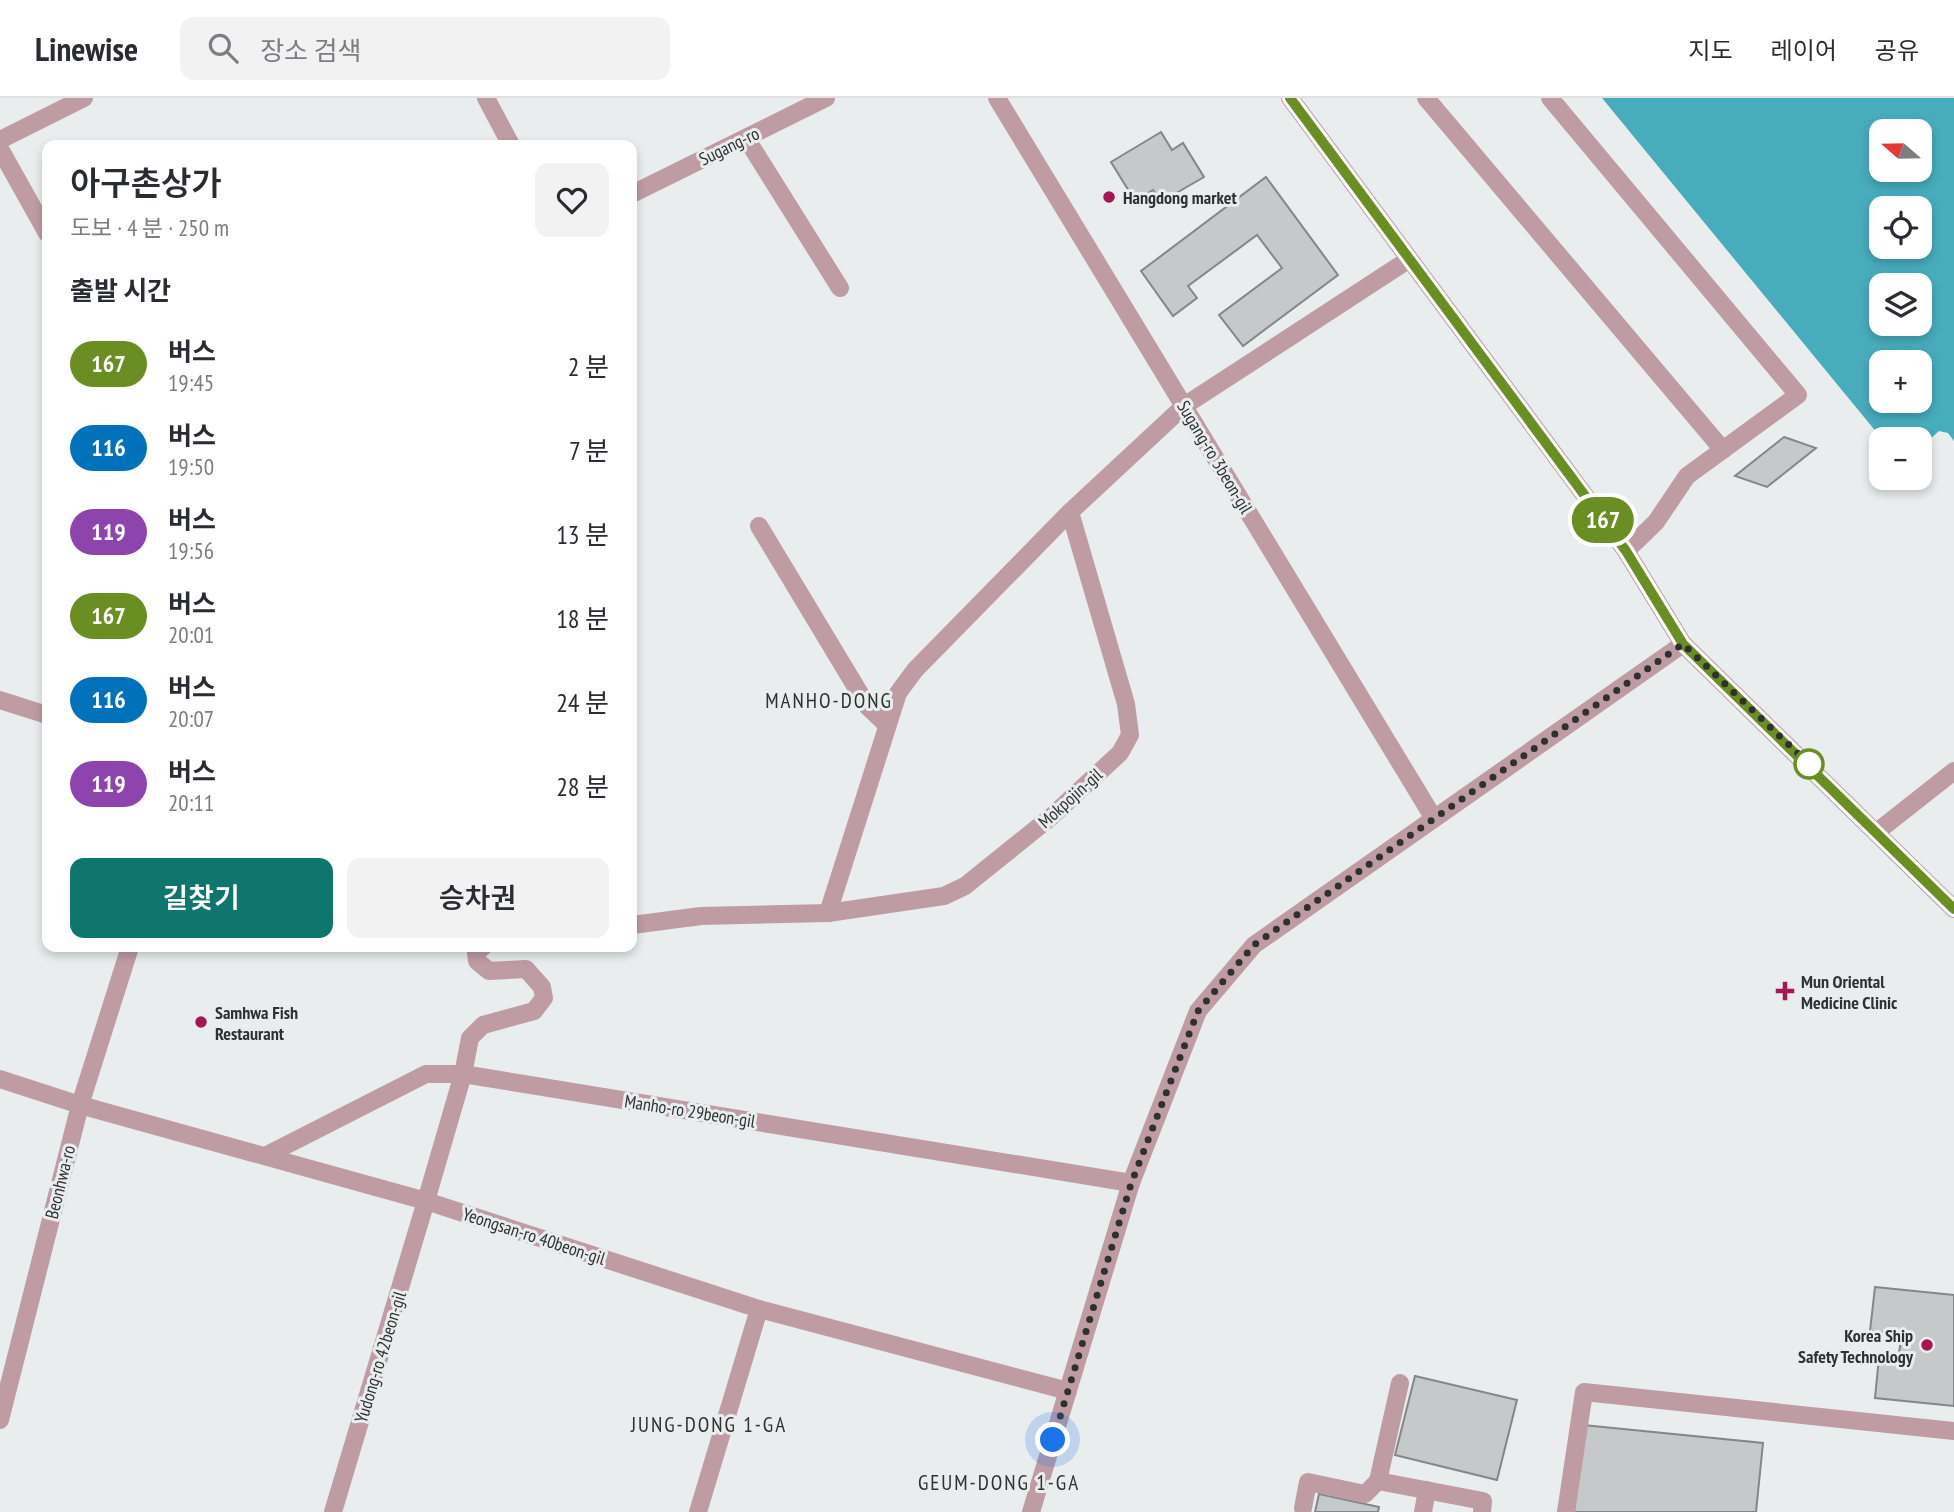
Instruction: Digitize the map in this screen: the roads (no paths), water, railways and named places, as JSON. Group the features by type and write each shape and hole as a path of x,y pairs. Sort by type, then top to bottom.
{"street":[{"path":"0,140 84,98"},
{"path":"486,98 509,140"},
{"name":"Sugang-ro","path":"637,192 826,98"},
{"name":"Sugang-ro 3beon-gil","path":"997,98 1433,817"},
{"path":"1290,98 1626,551 1683,644 1878,831 1954,909"},
{"path":"1426,98 1723,450"},
{"path":"1550,98 1798,395 1687,476 1656,522 1626,551"},
{"path":"746,138 840,288"},
{"path":"0,149 42,224"},
{"path":"828,913 887,724 898,694 915,670 1070,512 1184,406 1408,260"},
{"name":"Mokpojin-gil","path":"637,924 701,916 828,913 944,896 965,886 1052,816 1120,753 1130,735 1126,704 1070,512"},
{"path":"759,526 868,707 887,724"},
{"path":"1031,1512 1131,1184 1198,1011 1254,945 1683,644"},
{"path":"0,700 42,713"},
{"path":"1878,831 1954,771"},
{"name":"Beonhwa-ro","path":"0,1420 80,1105 128,952"},
{"path":"463,1074 470,1038 484,1025 534,1011 544,998 542,987 526,969 489,971 477,961 477,952"},
{"name":"Manho-ro 29beon-gil","path":"265,1156 426,1074 463,1074 1131,1184"},
{"name":"Yudong-ro 42beon-gil","path":"333,1512 463,1074"},
{"name":"Yeongsan-ro 40beon-gil","path":"0,1079 80,1105 426,1201 759,1309 1068,1391"},
{"path":"698,1512 759,1309"},
{"path":"1303,1508 1308,1482 1365,1494 1378,1481 1400,1383"},
{"path":"1566,1512 1584,1392 1954,1431"},
{"path":"1378,1481 1483,1501 1482,1512"},
{"path":"1423,1512 1427,1490"}],"water":[{"path":"1602,98 1954,98 1954,441 1948,433 1939,431 1932,437 1932,427 1872,427"}],"place":[{"name":"Hangdong market","path":"1109,197"},
{"name":"Mun Oriental Medicine Clinic","path":"1785,991"},
{"name":"Samhwa Fish Restaurant","path":"201,1022"},
{"name":"Korea Ship Safety Technology","path":"1927,1345"}],"district":[{"name":"MANHO-DONG","path":"829,700"},
{"name":"JUNG-DONG 1-GA","path":"709,1424"},
{"name":"GEUM-DONG 1-GA","path":"999,1482"}]}
